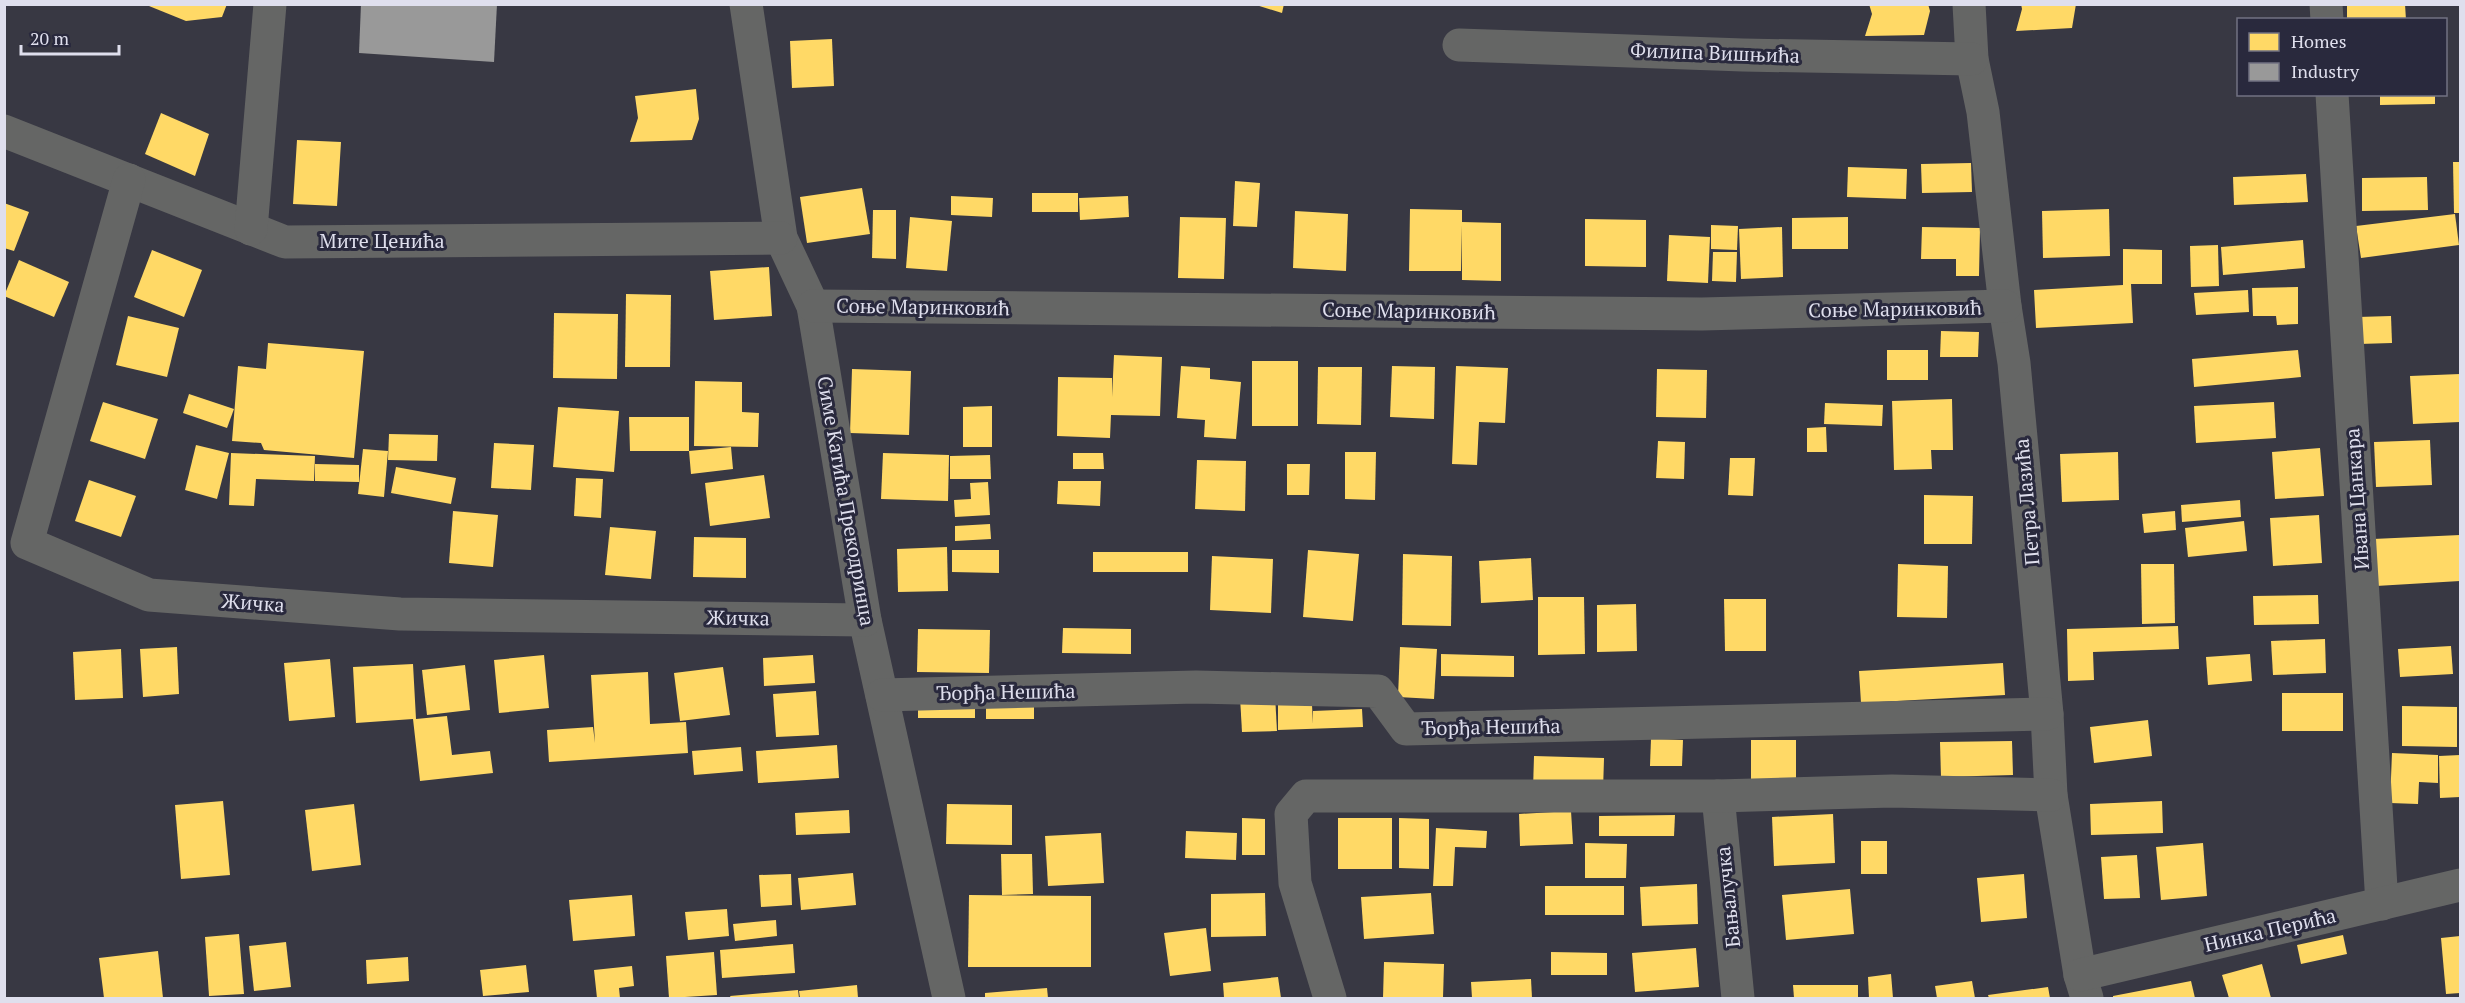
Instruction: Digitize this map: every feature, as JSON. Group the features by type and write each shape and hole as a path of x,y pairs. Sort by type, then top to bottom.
{"street":[{"path":"251,229 270,4"},
{"name":"Симе Катића Прекодринца","path":"746,4 781,238 813,306 865,620 950,999"},
{"name":"Петра Лазића","path":"1969,4 1972,59 1983,112 2005,306 2014,363 2047,714 2051,795 2083,987"},
{"name":"Филипа Вишњића","path":"1459,45 1743,55 1972,59"},
{"name":"Ивана Цанкара","path":"2332,96 2382,904"},
{"name":"Мите Ценића","path":"4,131 285,242 781,238"},
{"name":"Жичка","path":"129,180 27,543 149,596 400,614 865,620"},
{"name":"Соње Маринковић","path":"813,306 1690,314 2005,306"},
{"name":"Ђорђа Нешића","path":"882,695 1196,687 1378,691 1406,729 2047,714"},
{"path":"1330,999 1295,883 1291,814 1306,796 1718,796 1892,791 2051,795"},
{"name":"Бањалучка","path":"1718,796 1738,999"},
{"name":"Нинка Перића","path":"2083,987 2382,904 2460,885"}],"building: Homes":[{"path":"149,4 227,4 222,17 186,21 149,6"},
{"path":"1253,4 1284,4 1282,13"},
{"path":"1869,4 1928,4 1930,11 1924,35 1865,36 1872,14"},
{"path":"2021,4 2076,4 2072,28 2016,31 2022,9"},
{"path":"2347,4 2405,4 2406,18 2347,18"},
{"path":"832,39 834,86 792,88 790,41"},
{"path":"696,89 699,119 692,140 630,142 638,118 635,96"},
{"path":"2380,96 2435,96 2435,104 2380,105"},
{"path":"161,113 209,134 195,176 145,154"},
{"path":"297,140 341,142 337,206 293,204"},
{"path":"2453,162 2460,162 2460,213 2454,213"},
{"path":"1971,163 1972,192 1922,193 1921,164"},
{"path":"1848,167 1907,169 1906,199 1847,197"},
{"path":"2306,174 2308,202 2234,205 2233,177"},
{"path":"2427,177 2428,210 2362,211 2362,178"},
{"path":"1235,181 1260,183 1257,227 1233,226"},
{"path":"862,188 870,234 807,243 800,197"},
{"path":"1032,193 1078,193 1078,212 1032,212"},
{"path":"951,196 993,198 992,217 951,215"},
{"path":"1128,196 1129,217 1080,220 1079,198"},
{"path":"4,203 29,212 14,251 4,248"},
{"path":"1410,209 1462,210 1462,222 1501,223 1501,281 1462,280 1462,225 1461,271 1409,271"},
{"path":"2109,209 2110,256 2043,258 2042,211"},
{"path":"873,210 896,210 896,259 872,258"},
{"path":"1295,211 1348,214 1346,271 1293,268"},
{"path":"2455,214 2459,245 2361,258 2356,226"},
{"path":"910,217 952,221 947,271 906,268"},
{"path":"1180,217 1226,218 1224,279 1178,278"},
{"path":"1848,217 1848,249 1792,249 1792,218"},
{"path":"1585,219 1646,220 1646,267 1585,266"},
{"path":"1711,225 1738,226 1737,250 1711,249"},
{"path":"1782,227 1783,277 1741,279 1739,229"},
{"path":"1922,227 1980,228 1979,276 1956,276 1956,259 1921,259"},
{"path":"1669,235 1710,237 1708,283 1667,281"},
{"path":"2303,240 2305,268 2223,275 2221,247"},
{"path":"2218,245 2219,286 2191,287 2190,246"},
{"path":"2123,249 2162,250 2162,284 2131,284 2133,323 2036,328 2034,290 2123,285"},
{"path":"152,250 202,270 184,317 134,297"},
{"path":"1713,252 1737,252 1736,282 1712,281"},
{"path":"19,260 69,282 54,317 4,296"},
{"path":"769,267 772,316 714,320 710,271"},
{"path":"2298,287 2298,324 2277,325 2276,316 2253,316 2252,288"},
{"path":"2248,290 2249,312 2196,315 2194,293"},
{"path":"626,294 671,295 670,367 625,367"},
{"path":"554,313 618,314 617,379 553,378"},
{"path":"128,316 179,328 167,377 116,365"},
{"path":"2391,316 2392,343 2359,344 2358,317"},
{"path":"1941,331 1979,332 1978,357 1940,357"},
{"path":"268,343 364,351 354,458 264,450 261,443 232,441 238,366 266,369"},
{"path":"1887,350 1928,350 1928,380 1887,380"},
{"path":"2298,350 2301,377 2194,387 2192,359"},
{"path":"1114,355 1162,357 1160,416 1111,415 1110,438 1057,436 1058,377 1112,378 1112,397"},
{"path":"1252,361 1298,361 1298,426 1252,426"},
{"path":"1181,366 1210,368 1210,379 1241,382 1236,439 1204,437 1205,420 1177,418"},
{"path":"1392,366 1435,367 1434,419 1390,417"},
{"path":"1456,366 1508,368 1505,423 1479,422 1477,465 1452,464"},
{"path":"1318,367 1362,367 1361,425 1317,424"},
{"path":"852,369 911,371 909,435 850,433"},
{"path":"1657,369 1707,370 1706,418 1656,417"},
{"path":"2460,374 2460,422 2413,424 2410,376"},
{"path":"695,381 742,382 742,412 759,413 758,447 694,446"},
{"path":"189,394 234,409 227,428 183,413"},
{"path":"1952,399 1953,450 1931,450 1932,469 1894,470 1892,401"},
{"path":"103,402 158,419 145,459 90,441"},
{"path":"2274,402 2276,438 2196,443 2194,406"},
{"path":"1825,403 1883,405 1882,426 1824,424"},
{"path":"992,406 992,447 963,447 963,407"},
{"path":"558,407 619,411 614,472 553,467"},
{"path":"629,417 689,417 689,451 630,451"},
{"path":"1826,427 1827,452 1807,452 1807,428"},
{"path":"389,434 438,435 437,461 388,460"},
{"path":"2430,440 2432,485 2376,487 2374,442"},
{"path":"1658,441 1685,442 1684,479 1656,478"},
{"path":"494,443 534,445 531,490 491,488"},
{"path":"196,445 229,453 217,499 185,490"},
{"path":"731,447 733,469 691,474 689,451"},
{"path":"2320,448 2324,496 2275,499 2272,452"},
{"path":"363,449 388,451 384,497 358,494"},
{"path":"1345,452 1376,452 1375,500 1345,499"},
{"path":"2118,452 2119,500 2062,502 2060,454"},
{"path":"231,453 315,456 314,481 256,479 254,506 229,505"},
{"path":"883,453 949,455 948,501 881,499"},
{"path":"1073,453 1103,453 1104,469 1073,469"},
{"path":"990,455 991,479 950,479 950,456"},
{"path":"1730,458 1755,458 1753,496 1728,495"},
{"path":"1197,460 1246,461 1245,511 1195,509"},
{"path":"315,464 359,465 359,482 315,481"},
{"path":"1287,464 1310,464 1309,495 1287,495"},
{"path":"396,467 456,478 451,504 391,493"},
{"path":"764,475 770,518 710,526 705,483"},
{"path":"576,478 603,479 601,518 574,516"},
{"path":"89,480 136,496 121,537 75,521"},
{"path":"1058,481 1101,481 1100,506 1057,504"},
{"path":"988,482 990,515 955,517 954,500 971,499 970,483"},
{"path":"1924,495 1973,496 1972,544 1924,544"},
{"path":"2240,500 2241,517 2182,522 2181,505"},
{"path":"453,511 498,515 493,567 449,563"},
{"path":"2175,511 2176,530 2144,533 2142,514"},
{"path":"2319,515 2322,563 2273,566 2270,518"},
{"path":"2244,521 2247,551 2188,557 2185,528"},
{"path":"990,524 991,539 955,541 955,526"},
{"path":"610,527 656,531 651,579 605,575"},
{"path":"2460,535 2460,581 2376,586 2373,539"},
{"path":"694,537 746,538 746,578 693,577"},
{"path":"947,547 948,591 898,592 897,549"},
{"path":"952,550 999,550 999,573 952,572"},
{"path":"1308,550 1359,554 1353,621 1303,617"},
{"path":"1093,552 1188,552 1188,572 1093,572"},
{"path":"1403,554 1452,556 1451,626 1402,625"},
{"path":"1212,556 1273,559 1271,613 1210,610"},
{"path":"1531,558 1533,600 1481,603 1479,561"},
{"path":"1898,564 1948,566 1947,618 1897,617"},
{"path":"2141,564 2174,564 2175,623 2142,624"},
{"path":"2318,595 2319,624 2254,625 2253,596"},
{"path":"1538,597 1584,597 1585,654 1538,655"},
{"path":"1724,599 1766,599 1766,651 1725,651"},
{"path":"1636,604 1637,651 1597,652 1597,605"},
{"path":"2178,626 2179,649 2093,652 2094,680 2068,681 2067,629"},
{"path":"1063,628 1131,629 1131,654 1062,653"},
{"path":"918,629 990,630 989,673 917,672"},
{"path":"2325,639 2326,673 2273,675 2271,641"},
{"path":"2451,646 2453,674 2400,677 2398,649"},
{"path":"177,647 179,694 143,697 140,649"},
{"path":"1400,647 1437,649 1434,699 1398,697"},
{"path":"121,649 123,698 75,700 73,652"},
{"path":"1441,654 1514,656 1514,677 1441,676"},
{"path":"2250,654 2252,681 2208,685 2206,657"},
{"path":"544,655 549,708 499,713 494,660"},
{"path":"813,655 815,683 764,686 763,658"},
{"path":"330,659 335,717 289,721 284,663"},
{"path":"2003,663 2005,695 1861,703 1859,671"},
{"path":"413,664 416,719 447,716 452,755 490,751 493,773 420,781 413,719 356,723 353,667"},
{"path":"465,665 470,710 427,715 422,670"},
{"path":"723,667 730,715 680,721 674,673"},
{"path":"648,672 650,724 686,722 688,753 549,762 547,730 593,727 595,743 591,675"},
{"path":"816,691 819,735 776,737 773,694"},
{"path":"2282,693 2343,693 2343,731 2282,731"},
{"path":"918,694 975,695 975,718 918,718"},
{"path":"1275,695 1277,731 1242,732 1240,697"},
{"path":"1034,697 1034,719 986,719 986,698"},
{"path":"1278,705 1312,705 1313,724 1313,711 1362,709 1363,727 1278,730"},
{"path":"2402,706 2457,707 2457,747 2402,746"},
{"path":"2148,720 2152,756 2094,763 2090,727"},
{"path":"1651,739 1683,740 1682,766 1650,766"},
{"path":"1751,740 1796,740 1796,791 1751,791"},
{"path":"2012,741 2013,775 1941,777 1940,742"},
{"path":"837,745 839,778 758,783 756,751"},
{"path":"741,747 743,771 694,775 692,751"},
{"path":"2392,753 2438,755 2438,783 2419,782 2418,804 2390,803"},
{"path":"2460,755 2460,797 2440,798 2439,756"},
{"path":"1534,756 1604,758 1603,792 1533,790"},
{"path":"223,801 230,875 181,879 175,805"},
{"path":"2162,801 2163,833 2091,835 2090,804"},
{"path":"354,804 361,865 312,871 305,810"},
{"path":"947,804 1012,805 1012,845 946,844"},
{"path":"849,810 850,833 796,835 795,813"},
{"path":"1571,811 1573,844 1520,846 1519,814"},
{"path":"1833,814 1835,863 1774,866 1772,817"},
{"path":"1675,815 1674,836 1599,836 1599,816"},
{"path":"1242,818 1265,819 1265,855 1242,855"},
{"path":"1338,818 1392,818 1392,869 1338,869"},
{"path":"1399,818 1429,819 1429,869 1399,868"},
{"path":"1436,828 1487,831 1486,848 1455,847 1453,886 1433,886"},
{"path":"1186,831 1237,833 1236,860 1185,858"},
{"path":"1101,833 1104,883 1048,886 1045,836"},
{"path":"1861,841 1887,841 1887,874 1861,874"},
{"path":"1585,843 1627,844 1626,878 1585,878"},
{"path":"2203,843 2207,896 2161,900 2156,847"},
{"path":"1001,854 1032,854 1033,894 1002,895"},
{"path":"2137,855 2140,898 2104,899 2101,857"},
{"path":"853,873 856,905 801,910 798,878"},
{"path":"791,874 792,905 761,907 759,875"},
{"path":"2024,874 2027,918 1981,922 1977,878"},
{"path":"1697,884 1698,924 1642,926 1640,887"},
{"path":"1545,886 1624,886 1624,915 1545,915"},
{"path":"1850,889 1854,934 1786,940 1782,895"},
{"path":"1265,893 1266,936 1211,937 1211,894"},
{"path":"1431,893 1434,934 1364,939 1361,897"},
{"path":"632,895 635,936 573,941 569,900"},
{"path":"969,895 1091,896 1091,967 968,967"},
{"path":"727,909 729,936 688,940 685,912"},
{"path":"776,920 777,936 735,941 733,924"},
{"path":"1206,928 1211,971 1170,976 1164,933"},
{"path":"239,934 244,994 209,996 205,937"},
{"path":"2343,935 2347,954 2301,964 2297,945"},
{"path":"2460,936 2460,993 2446,994 2441,938"},
{"path":"286,942 291,987 254,991 249,946"},
{"path":"793,944 795,973 722,978 720,950"},
{"path":"1696,948 1699,987 1635,992 1632,953"},
{"path":"158,951 163,998 104,998 99,958"},
{"path":"714,952 717,995 669,998 666,956"},
{"path":"1551,952 1607,953 1607,975 1551,975"},
{"path":"408,957 409,981 367,984 366,960"},
{"path":"1384,962 1444,964 1443,998 1383,998"},
{"path":"2262,964 2271,998 2229,998 2222,975"},
{"path":"526,965 529,992 483,996 480,970"},
{"path":"632,966 634,986 619,988 620,998 597,998 594,970"},
{"path":"1891,974 1893,998 1869,998 1868,977"},
{"path":"1278,977 1281,998 1224,998 1223,983"},
{"path":"1531,979 1532,998 1472,998 1471,982"},
{"path":"1972,981 1975,998 1937,998 1935,986"},
{"path":"2191,981 2195,998 2113,998 2113,996"},
{"path":"857,985 858,998 800,998 799,991"},
{"path":"1793,985 1858,985 1858,998 1794,998"},
{"path":"2048,987 2050,998 1989,998 1988,995"},
{"path":"1047,988 1048,998 985,998 985,993"},
{"path":"798,990 799,998 731,998 730,996"}],"building: Industry":[{"path":"361,4 497,4 494,62 359,53"}]}
